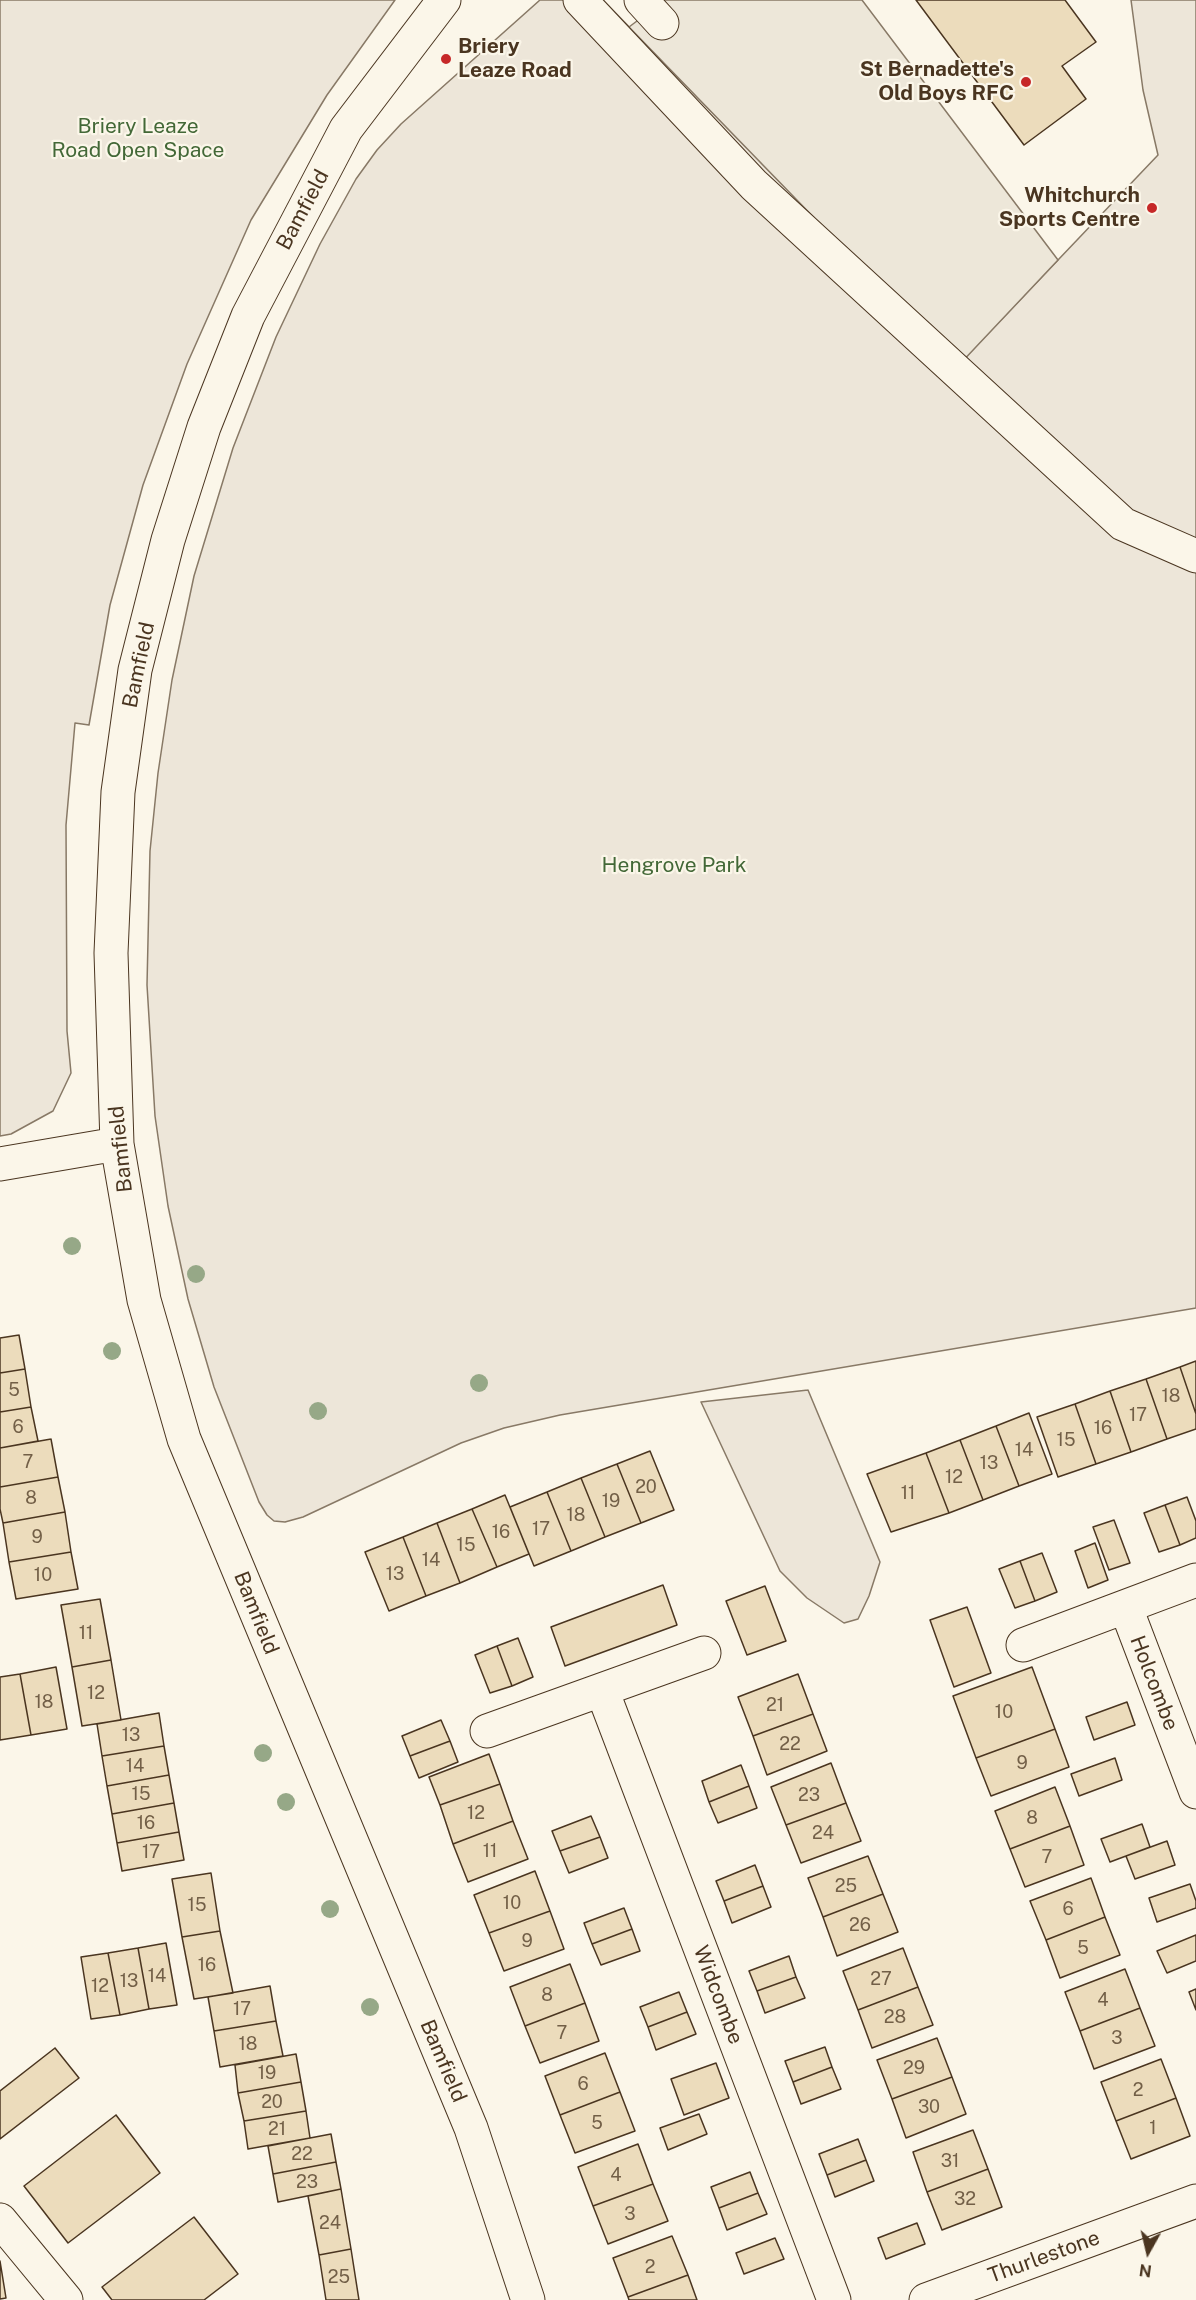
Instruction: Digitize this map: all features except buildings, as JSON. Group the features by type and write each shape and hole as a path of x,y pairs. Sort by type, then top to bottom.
{"street":[{"name":"Bamfield","path":"444,0 346,129 248,316 204,427 168,540 135,670 118,792 111,953 117,1144 144,1300 184,1439 471,2128 528,2300"},
{"path":"580,0 754,185 1123,524 1196,556"},
{"path":"0,1164 117,1144"},
{"name":"Holcombe","path":"1023,1645 1196,1580"},
{"name":"Holcombe","path":"1126,1608 1196,1792"},
{"path":"487,1731 704,1653"},
{"name":"Widcombe","path":"602,1690 834,2300"},
{"name":"Thurlestone","path":"926,2300 1196,2201"},
{"path":"0,2220 66,2300"}],"green space":[{"name":"Briery Leaze Road Open Space","path":"0,0 395,0 327,95 251,220 187,364 143,485 110,605 89,725 75,723 66,825 67,1031 71,1073 53,1111 11,1134 0,1136"},
{"name":"Hengrove Park","path":"540,0 603,0 958,365 1158,155 1143,90 1131,0 1196,0 1196,1308 560,1415 504,1428 461,1443 303,1517 285,1522 274,1521 259,1502 214,1387 188,1299 168,1206 155,1116 147,985 150,851 158,773 172,680 194,576 233,448 276,337 320,244 356,179 377,150 401,124"},
{"path":"808,1390 880,1562 869,1596 858,1619 844,1623 807,1598 780,1571 701,1402"}],"shaded area":[{"path":"665,0 862,0 1058,260 958,366 629,27"}],"place":[{"name":"Briery Leaze Road","path":"446,59"},
{"name":"St Bernadette's Old Boys RFC","path":"1026,82"},
{"name":"Whitchurch Sports Centre","path":"1152,208"}]}
